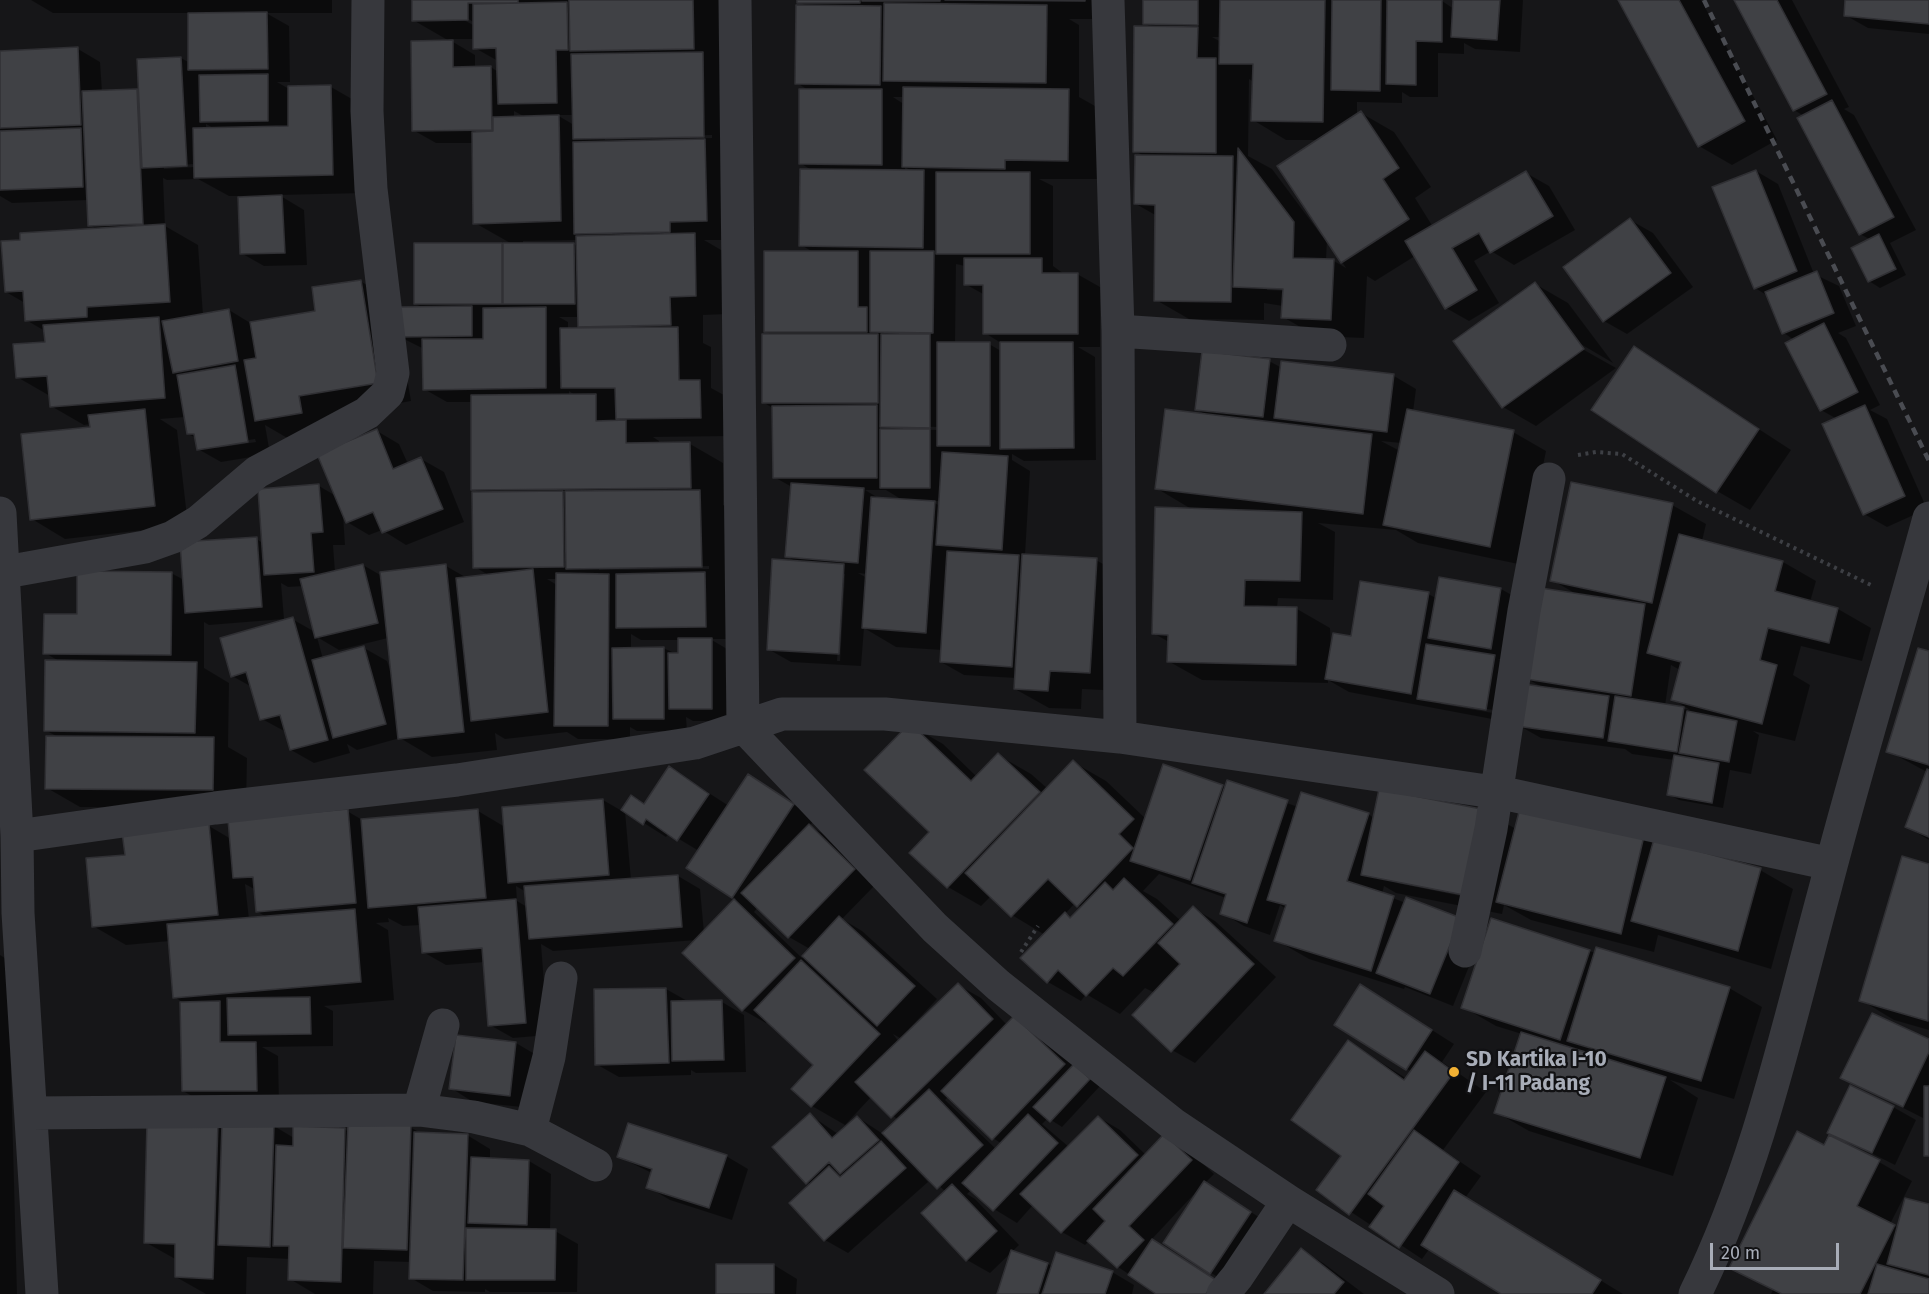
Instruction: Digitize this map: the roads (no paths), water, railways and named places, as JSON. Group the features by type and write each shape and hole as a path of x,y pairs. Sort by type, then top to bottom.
{"street":[{"path":"3,573 145,547 172,537 198,522 257,472 367,413 388,393 393,373 371,189 367,111 368,0"},
{"path":"735,0 743,726 935,928 998,985 1173,1124 1288,1202 1438,1294"},
{"path":"1108,0 1118,331 1120,737"},
{"path":"1118,331 1330,345"},
{"path":"1465,951 1498,792 1524,611 1549,479"},
{"path":"0,513 17,836 9,914 31,1113 42,1294"},
{"path":"1695,1294 1708,1268 1764,1118 1831,864 1929,518"},
{"path":"17,836 585,761 695,743 782,714 885,714 1120,737 1498,792 1831,864"},
{"path":"530,1130 549,1057 561,978"},
{"path":"419,1110 443,1025"},
{"path":"31,1113 419,1110 474,1117 530,1130 596,1165"},
{"path":"1223,1294 1288,1202"}],"railway":[{"path":"1704,0 1929,461"}],"place":[{"name":"SD Kartika I-10 / I-11 Padang","path":"1454,1072"}]}
